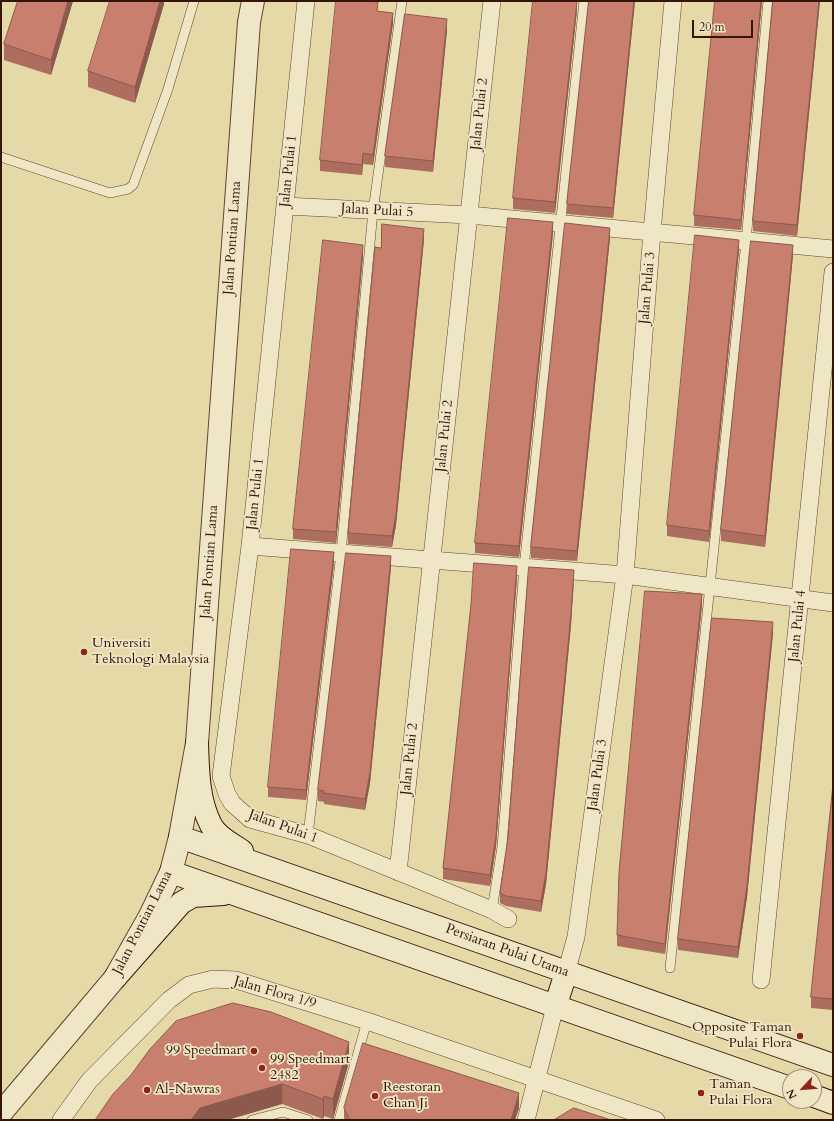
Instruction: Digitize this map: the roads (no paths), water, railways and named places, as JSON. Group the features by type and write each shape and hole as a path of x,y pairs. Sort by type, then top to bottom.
{"main road":[{"name":"Jalan Pontian Lama","path":"1,1113 115,978 150,916 171,872 180,837 196,743 249,22 253,1"},
{"path":"196,743 200,789 211,826 222,838 272,869"},
{"name":"Persiaran Pulai Utama","path":"180,837 833,1065"},
{"path":"171,872 782,1085"},
{"path":"115,978 181,903 192,896 219,893 248,898"},
{"path":"555,1007 566,973"},
{"path":"822,1099 833,1103"}],"street":[{"name":"Jalan Pulai 1","path":"306,1 250,546 221,776 232,803 250,819 308,836 492,910 508,919"},
{"name":"Jalan Pulai 2","path":"398,872 492,1"},
{"name":"Jalan Pulai 3","path":"566,973 576,937 625,575 652,232 673,1"},
{"name":"Jalan Pulai 5","path":"285,206 469,215 833,248"},
{"name":"Jalan Pulai 4","path":"761,980 800,599 828,367 833,272"},
{"path":"250,546 625,575 833,603"},
{"name":"Jalan Flora 1/9","path":"61,1120 89,1081 169,1000 189,985 214,979 236,980 367,1021 656,1120"},
{"path":"526,1120 555,1007"}],"lane":[{"path":"1,157 110,193 128,189 134,185 168,89 194,1"},
{"path":"308,836 341,553 373,211 402,1"},
{"path":"492,910 502,847 524,567 584,1"},
{"path":"670,968 708,586 746,240 768,1"},
{"path":"338,1120 367,1021"},
{"path":"252,1120 283,1112 308,1120"}],"place":[{"name":"Universiti Teknologi Malaysia","path":"84,652"},
{"name":"Opposite Taman Pulai Flora","path":"800,1036"},
{"name":"99 Speedmart","path":"254,1051"},
{"name":"99 Speedmart 2482","path":"262,1068"},
{"name":"Al-Nawras","path":"147,1090"},
{"name":"Taman Pulai Flora","path":"701,1093"},
{"name":"Reestoran Chan Ji","path":"375,1096"}]}
